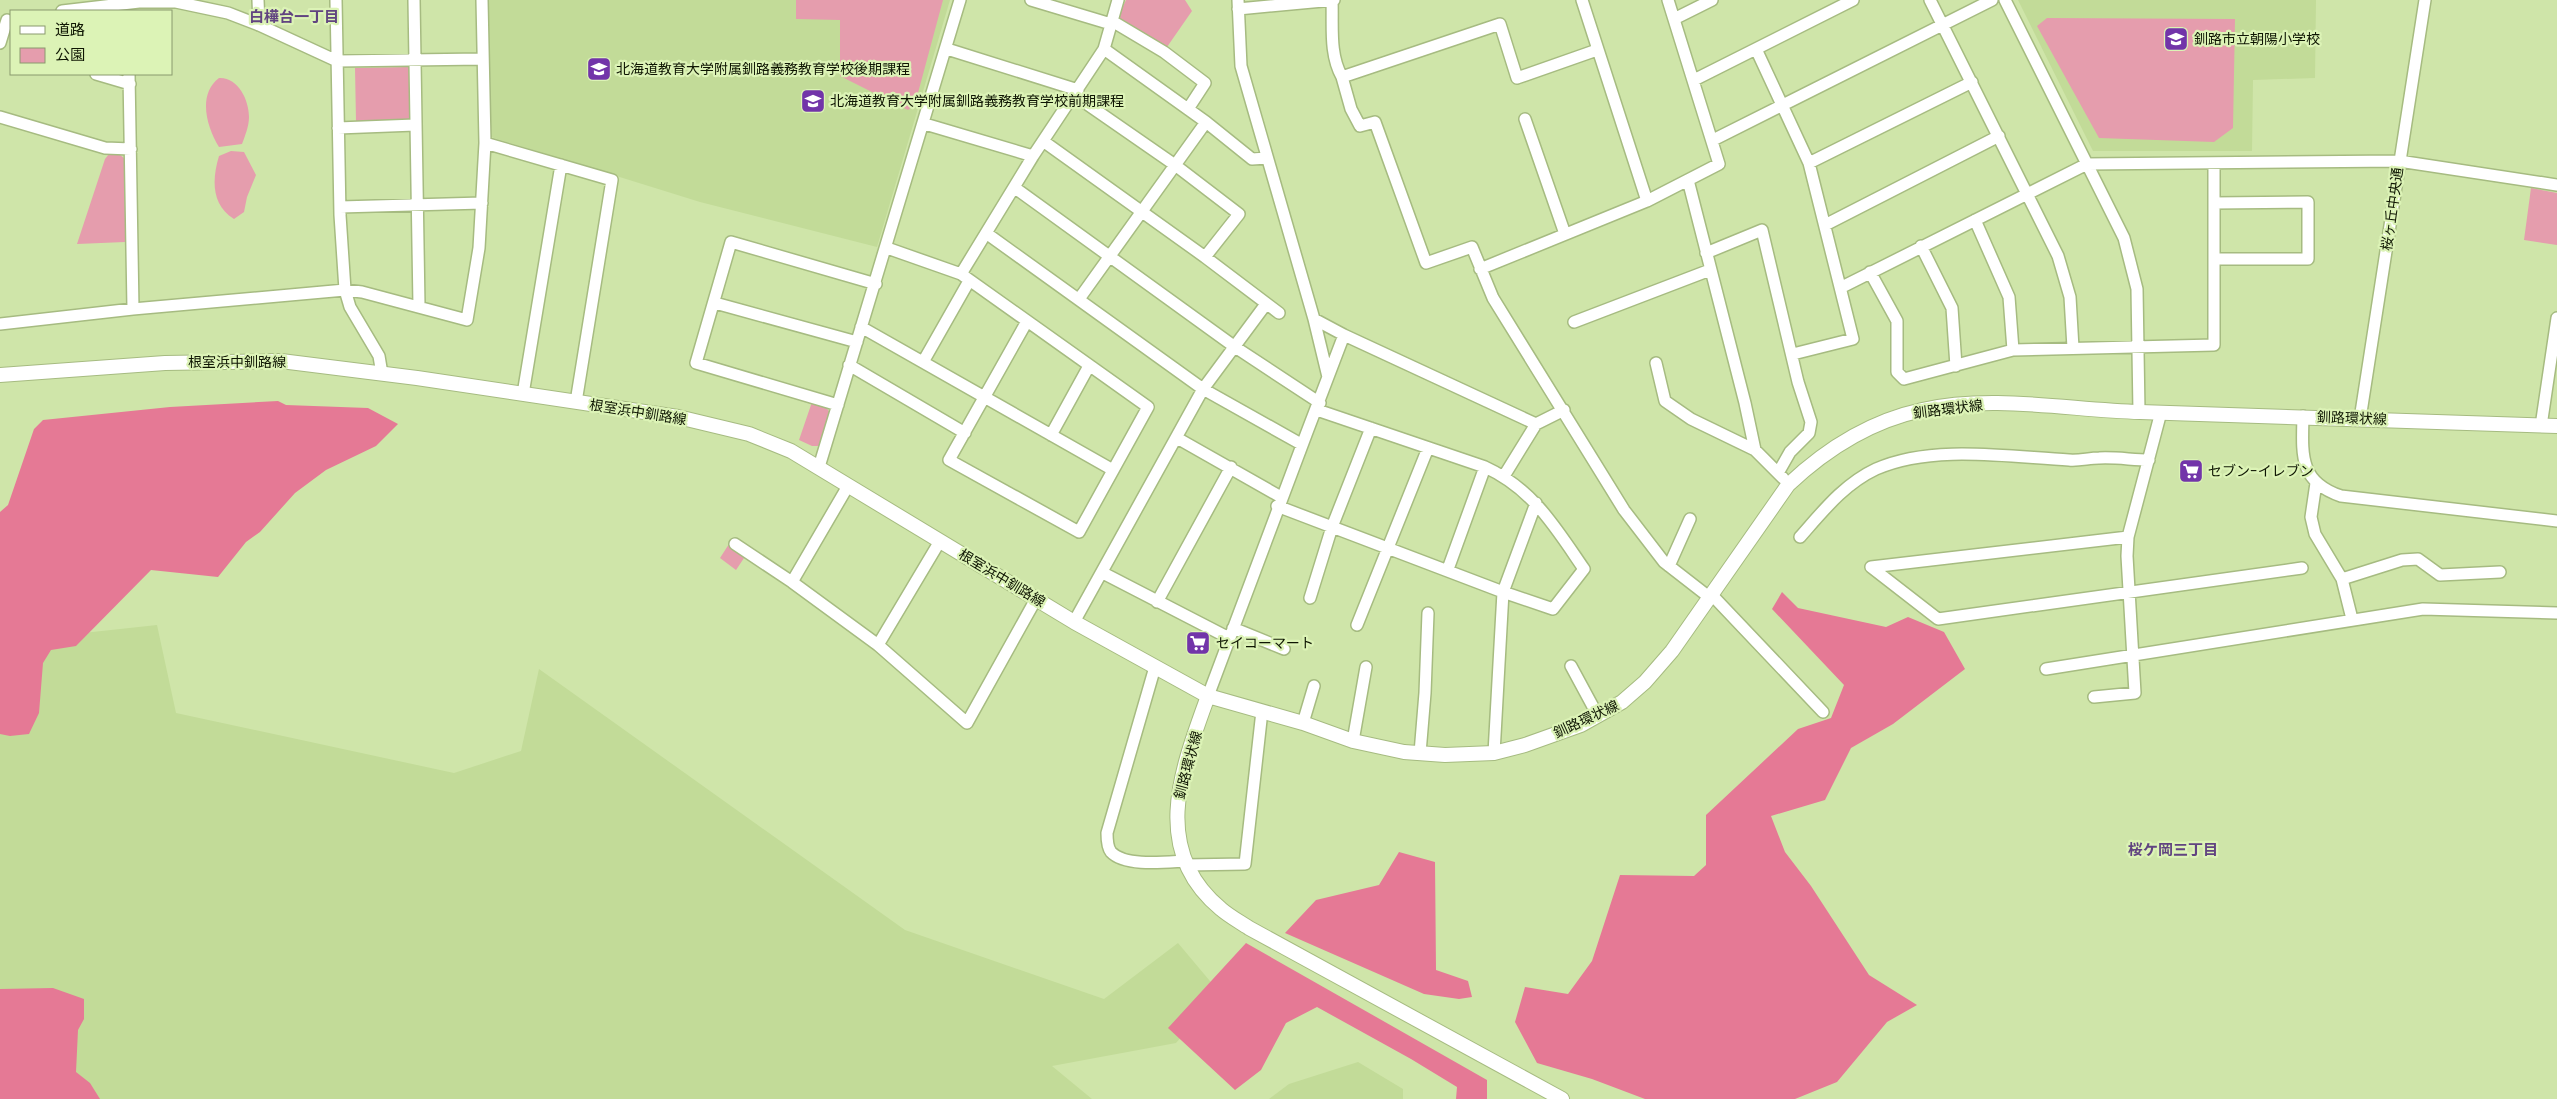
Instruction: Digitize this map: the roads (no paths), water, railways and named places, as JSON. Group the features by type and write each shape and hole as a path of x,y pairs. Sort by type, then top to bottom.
{"main road":[{"name":"根室浜中釧路線","path":"0,375 165,363 233,360 281,361 678,417 749,434 792,451 1074,622 1208,696"},
{"name":"釧路環状線","path":"1562,1099 1249,928 1220,908 1196,882 1185,863 1178,837 1176,816 1178,792 1208,696 1304,723 1353,741 1420,753 1445,755 1494,752 1525,745 1598,716 1622,702 1645,682 1672,651 1788,485 1806,468 1846,440 1893,418 1923,409 1995,404 2139,412 2557,426"}],"street":[{"path":"258,0 259,25"},
{"path":"336,0 340,207 345,290 350,308 379,356 382,374"},
{"path":"414,0 419,306"},
{"path":"0,324 133,309 345,290 362,292 419,306 467,320 479,248 485,143 482,0"},
{"path":"818,467 887,248 960,0"},
{"path":"1031,0 1112,23 1164,52 1205,83 1188,109"},
{"path":"923,362 986,233 1033,156 1104,49 1118,0"},
{"path":"1328,377 1314,319 1241,66 1238,5 1333,0 1333,53 1351,109 1360,126 1374,122 1426,263 1472,247 1493,298 1564,410 1594,466 1624,510 1668,566 1710,595 1823,712"},
{"path":"1582,0 1647,201"},
{"path":"1480,269 1647,201 1719,164 1668,0"},
{"path":"1674,19 1712,0"},
{"path":"1694,80 1851,0"},
{"path":"1930,0 2000,136 2026,194 2058,256 2070,297 2073,348"},
{"path":"1713,140 1992,0"},
{"path":"2005,0 2124,238 2137,289 2139,412"},
{"name":"桜ヶ丘中央通","path":"2360,419 2425,0"},
{"path":"73,10 126,5 195,2 259,25 337,61 482,59"},
{"path":"0,44 6,20"},
{"path":"1342,78 1500,24 1517,78 1597,50"},
{"path":"947,49 1076,93 1239,214 1206,257"},
{"path":"1104,49 1206,122 1252,159 1267,158"},
{"path":"1756,50 1809,163 1842,287 1853,339 1793,354"},
{"path":"103,75 129,79 133,309"},
{"path":"1809,163 1972,82"},
{"path":"0,117 105,148 131,148"},
{"path":"1525,119 1565,234"},
{"path":"1079,299 1206,122"},
{"path":"924,124 1033,156"},
{"path":"338,128 415,125"},
{"path":"1825,225 2000,136"},
{"path":"1043,142 1206,257 1279,312"},
{"path":"485,143 612,180 576,402"},
{"path":"1842,287 2087,164 2399,161 2557,185"},
{"path":"1870,272 1897,321 1897,372 1904,378 2013,350 2214,345 2214,162"},
{"path":"523,394 561,165"},
{"path":"1688,180 1745,403 1755,450"},
{"path":"1015,188 1318,406 1371,428 1484,467 1504,476 1545,512 1584,569 1553,609 1332,527 1279,501 1231,467 1177,438"},
{"path":"2214,203 2308,202 2308,259 2215,259"},
{"path":"340,207 482,203"},
{"path":"1975,220 2009,297 2013,350"},
{"path":"1706,253 1762,230 1793,354 1798,382 1811,422 1809,433 1790,452 1778,473"},
{"path":"986,233 1203,389 1301,444"},
{"path":"838,405 696,363 731,242 876,284"},
{"path":"1921,246 1952,308 1956,366"},
{"path":"887,248 965,278 1026,323 1148,407 1079,532 949,460 1026,323"},
{"path":"1574,322 1710,270"},
{"path":"714,303 857,342"},
{"path":"1074,622 1103,573 1203,389 1266,304"},
{"path":"2541,426 2556,336 2557,318"},
{"path":"1314,319 1344,335 1536,424"},
{"path":"861,327 986,396 1113,470"},
{"path":"1208,696 1279,501 1318,406 1344,335"},
{"path":"1656,363 1665,401 1691,419 1755,450 1788,485"},
{"path":"849,365 965,433"},
{"path":"1051,435 1089,366"},
{"path":"1504,476 1536,424 1564,410"},
{"path":"2094,697 2135,693 2128,537 2161,412"},
{"path":"2303,416 2303,458 2307,472 2316,483 2327,491 2341,496 2557,521"},
{"path":"1310,598 1332,527 1371,428"},
{"path":"1357,625 1428,448"},
{"path":"1800,537 1837,496 1854,482 1876,469 1898,462 1961,453 2072,460 2100,458 2149,460"},
{"path":"1157,602 1231,467"},
{"path":"1448,570 1484,467"},
{"path":"2316,483 2311,517 2316,534 2342,579 2352,619"},
{"path":"792,582 848,486"},
{"path":"1494,752 1503,592 1536,503"},
{"path":"1668,566 1690,519"},
{"path":"2128,537 1871,567 1938,619 2302,568"},
{"path":"878,645 940,541"},
{"path":"735,544 792,582 878,645 967,722 1036,599"},
{"path":"2342,579 2402,560 2418,560 2440,575 2500,572"},
{"path":"1103,573 1157,602 1231,633 1284,649"},
{"path":"2046,669 2423,609 2557,613"},
{"path":"1420,753 1425,693 1428,613"},
{"path":"1571,666 1598,716"},
{"path":"1155,667 1107,833 1107,843 1112,853 1126,860 1154,863 1245,864 1262,711"},
{"path":"1353,741 1366,667"},
{"path":"1304,723 1314,686"}],"place":[{"name":"釧路市立朝陽小学校","path":"2176,39"},
{"name":"北海道教育大学附属釧路義務教育学校後期課程","path":"599,69"},
{"name":"北海道教育大学附属釧路義務教育学校前期課程","path":"813,101"},
{"name":"セブン-イレブン","path":"2191,471"},
{"name":"セイコーマート","path":"1198,643"}],"district":[{"name":"白樺台一丁目","path":"294,17"},
{"name":"桜ケ岡三丁目","path":"2173,850"}]}
